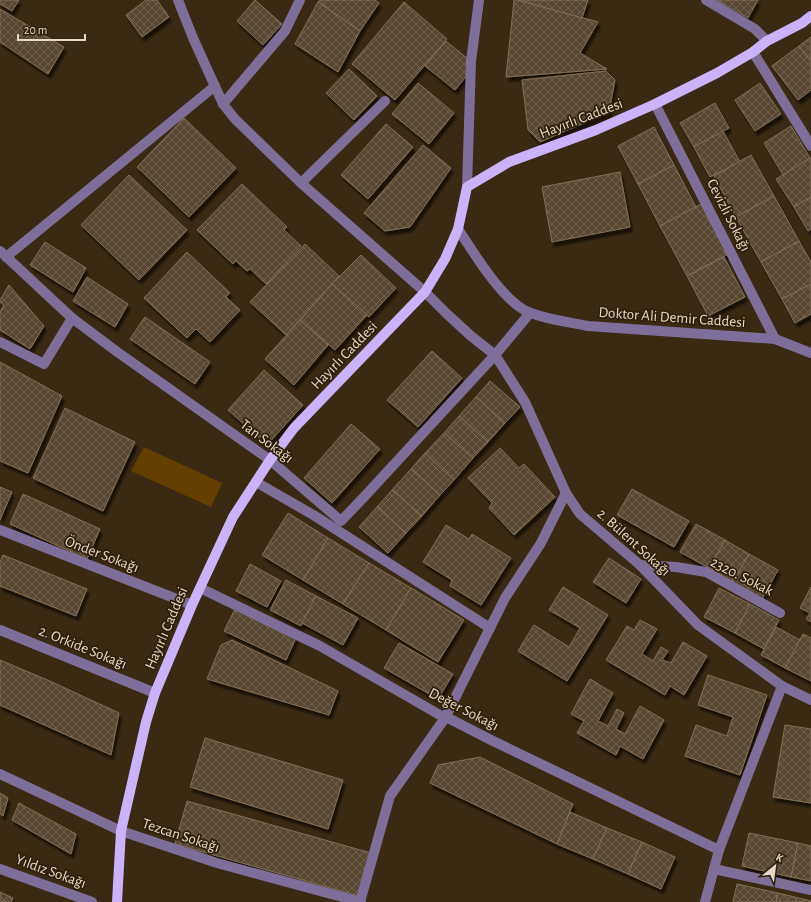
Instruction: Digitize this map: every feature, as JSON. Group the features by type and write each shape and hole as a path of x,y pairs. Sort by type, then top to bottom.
{"main road":[{"name":"Hayırlı Caddesi","path":"117,902 121,831 146,722 156,693 192,605 233,517 270,460 294,428 426,292 445,259 458,229 467,187 509,162 596,130 655,104 717,73 753,52 767,41 802,23 811,16"}],"street":[{"name":"2. Bülent Sokağı","path":"178,0 192,38 223,104 235,119 301,183 426,292 447,314 495,355 524,402 566,493 580,514 640,565 698,625 782,686 811,700"},
{"path":"223,104 285,31 300,0"},
{"path":"706,0 755,29 767,41"},
{"path":"467,187 471,61 478,1"},
{"path":"753,52 811,146"},
{"path":"3,254 215,86"},
{"path":"301,183 385,101"},
{"name":"Cevizli Sokağı","path":"655,104 775,339"},
{"name":"Doktor Ali Demir Caddesi","path":"458,229 494,281 517,306 530,313 588,326 775,339 811,353"},
{"name":"Tan Sokağı","path":"3,254 72,318 270,460 341,521 495,355"},
{"path":"495,355 530,313"},
{"path":"0,342 44,364 72,318"},
{"path":"256,482 315,516 490,628"},
{"path":"361,902 390,796 445,718 505,598 541,544 566,493"},
{"name":"Önder Sokağı","path":"0,530 192,605"},
{"name":"2320. Sokak","path":"640,565 676,567 706,572 780,612"},
{"name":"Değer Sokağı","path":"200,588 320,646 445,718 450,719 719,850"},
{"name":"2. Orkide Sokağı","path":"0,630 156,693"},
{"path":"705,902 719,850 782,686"},
{"name":"Tezcan Sokağı","path":"0,774 121,831 218,863 361,902"},
{"name":"Yıldız Sokağı","path":"0,869 92,902"},
{"path":"714,869 811,890"}],"shaded area":[{"path":"144,447 222,483 211,507 131,471"}],"building":[{"path":"0,0 19,0 12,11 0,4"},
{"path":"146,0 157,0 169,17 142,37 126,15"},
{"path":"255,0 282,24 263,45 237,21"},
{"path":"320,0 375,0 379,3 360,31 318,2"},
{"path":"514,0 598,22 580,53 607,69 506,77"},
{"path":"518,0 588,0 582,18"},
{"path":"717,0 758,0 748,18"},
{"path":"318,2 360,31 338,72 295,44"},
{"path":"404,2 447,39 395,100 352,64"},
{"path":"0,9 64,47 48,74 0,42"},
{"path":"811,37 811,62 799,46"},
{"path":"446,41 468,59 468,74 455,90 425,66"},
{"path":"799,46 811,62 811,90 798,100 772,66"},
{"path":"349,69 377,96 354,120 326,93"},
{"path":"606,71 615,80 609,112 540,142 528,130 522,80"},
{"path":"418,83 454,113 429,144 392,114"},
{"path":"760,83 781,114 755,131 735,100"},
{"path":"715,103 729,128 694,147 680,123"},
{"path":"184,118 236,168 189,217 137,167"},
{"path":"386,124 413,147 368,199 341,175"},
{"path":"791,126 810,158 783,175 764,143"},
{"path":"654,127 674,165 638,184 618,146"},
{"path":"723,131 740,162 710,177 694,147"},
{"path":"423,145 451,168 410,227 385,231 364,213"},
{"path":"751,155 774,196 736,217 714,176"},
{"path":"810,158 811,197 794,207 776,179"},
{"path":"674,165 696,207 660,226 638,184"},
{"path":"620,172 630,227 552,242 542,187"},
{"path":"129,175 187,230 139,280 81,225"},
{"path":"242,184 287,227 284,230 301,246 266,284 250,269 247,271 236,261 233,264 197,230"},
{"path":"774,196 799,241 761,262 736,217"},
{"path":"811,197 811,229 808,231 794,207"},
{"path":"703,203 730,253 687,276 660,226"},
{"path":"799,241 811,262 811,284 782,299 761,262"},
{"path":"45,242 86,268 73,292 30,265"},
{"path":"305,244 339,276 286,335 250,302"},
{"path":"187,252 230,293 226,297 240,310 210,342 196,329 187,338 144,298"},
{"path":"361,255 396,288 369,317 332,284"},
{"path":"724,257 745,297 708,316 687,276"},
{"path":"87,277 128,304 115,327 73,301"},
{"path":"332,284 367,315 335,350 300,320"},
{"path":"811,284 811,314 795,323 782,299"},
{"path":"9,285 44,326 30,349 0,330 0,312 4,305 0,302 0,300"},
{"path":"145,317 210,362 195,384 130,339"},
{"path":"300,320 328,345 294,385 265,359"},
{"path":"432,351 462,378 418,427 387,400"},
{"path":"0,362 62,396 28,473 0,461"},
{"path":"264,370 303,405 267,445 228,410"},
{"path":"490,381 520,407 505,423 476,397"},
{"path":"476,397 505,423 488,442 459,416"},
{"path":"65,408 135,442 103,511 33,478"},
{"path":"459,416 488,442 473,458 444,433"},
{"path":"351,424 380,449 332,503 304,478"},
{"path":"444,433 473,458 454,480 425,453"},
{"path":"500,448 519,468 524,464 555,497 514,535 489,508 492,503 468,478"},
{"path":"425,453 454,480 440,495 411,469"},
{"path":"411,469 440,495 422,516 392,490"},
{"path":"0,487 12,492 0,520"},
{"path":"632,489 689,521 674,547 617,515"},
{"path":"392,490 422,516 406,533 377,507"},
{"path":"23,494 100,529 87,559 10,524"},
{"path":"377,507 406,533 388,553 359,527"},
{"path":"288,513 328,538 303,580 262,555"},
{"path":"696,524 725,540 709,568 680,552"},
{"path":"446,525 469,539 472,534 511,558 481,605 450,586 452,580 423,562"},
{"path":"328,538 369,563 343,604 303,580"},
{"path":"725,540 749,554 733,582 709,568"},
{"path":"749,554 778,570 762,599 733,582"},
{"path":"3,555 87,589 76,616 0,586 0,562"},
{"path":"609,558 641,579 626,603 593,582"},
{"path":"369,563 411,588 386,630 343,604"},
{"path":"250,564 281,581 267,607 236,591"},
{"path":"286,580 316,596 301,626 270,610"},
{"path":"563,587 608,615 567,681 518,651 534,625 569,647 580,628 549,610"},
{"path":"811,587 811,622 806,619 810,613 800,608"},
{"path":"411,588 464,620 438,662 386,630"},
{"path":"719,588 750,604 735,633 704,617"},
{"path":"316,596 358,618 343,645 302,623"},
{"path":"750,604 779,620 764,649 735,633"},
{"path":"235,609 296,638 286,660 224,631"},
{"path":"640,620 657,629 642,654 653,661 661,647 668,651 662,660 671,663 683,642 707,656 684,695 670,686 665,695 606,660 627,626 634,630"},
{"path":"776,627 800,640 785,668 761,655"},
{"path":"803,634 811,638 811,681 785,668"},
{"path":"232,640 338,691 329,715 207,679 221,645"},
{"path":"399,643 453,674 438,699 384,668"},
{"path":"0,660 119,713 111,755 0,705"},
{"path":"708,675 767,695 740,775 685,756 696,725 727,736 733,717 698,705"},
{"path":"590,679 613,693 598,721 608,726 617,709 624,713 616,729 625,734 640,706 664,720 643,759 620,746 616,755 577,733 584,721 571,714"},
{"path":"785,725 811,729 811,803 773,797"},
{"path":"205,738 343,780 328,829 190,787"},
{"path":"480,757 573,804 557,844 430,783 438,765"},
{"path":"0,793 8,798 3,816 0,814"},
{"path":"187,801 371,853 359,896 175,844"},
{"path":"19,803 76,834 71,854 12,820"},
{"path":"570,812 607,828 593,859 557,844"},
{"path":"607,828 642,842 628,874 593,859"},
{"path":"749,833 798,843 791,877 742,866"},
{"path":"642,842 675,857 661,889 628,874"},
{"path":"798,843 811,846 811,881 791,877"},
{"path":"737,884 778,893 776,902 733,902"},
{"path":"0,892 13,898 11,902 0,902"},
{"path":"778,893 811,901 811,902 776,902"}]}
